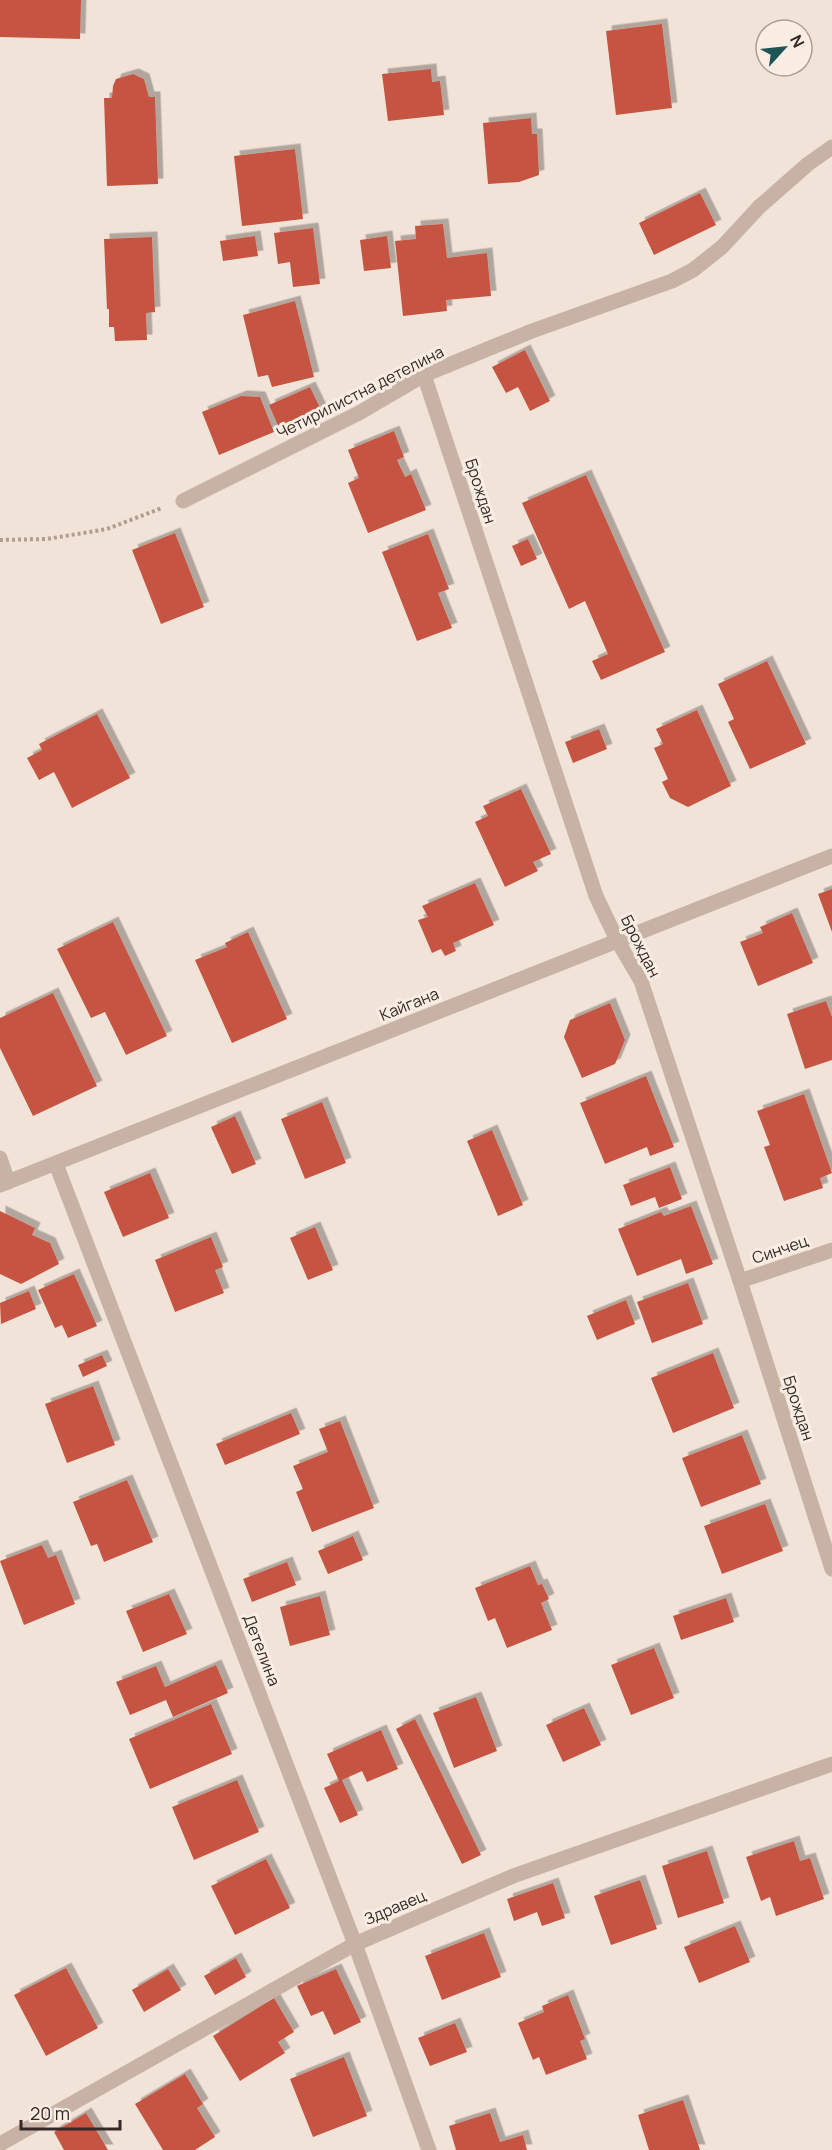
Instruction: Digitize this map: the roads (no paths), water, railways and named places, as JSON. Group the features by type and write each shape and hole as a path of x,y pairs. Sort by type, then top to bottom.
{"street":[{"name":"Четирилистна детелина","path":"183,501 359,413 424,375 532,331 672,281 693,270 722,247 759,207 808,164 832,147"},
{"name":"Брождан","path":"424,375 596,896 617,940 641,981 832,1569"},
{"name":"Кайгана","path":"4,1184 832,856"},
{"path":"0,1158 4,1184"},
{"name":"Детелина","path":"56,1164 355,1944 429,2150"},
{"name":"Синчец","path":"740,1281 832,1250"},
{"name":"Здравец","path":"0,2144 355,1944 513,1876 832,1764"}]}
